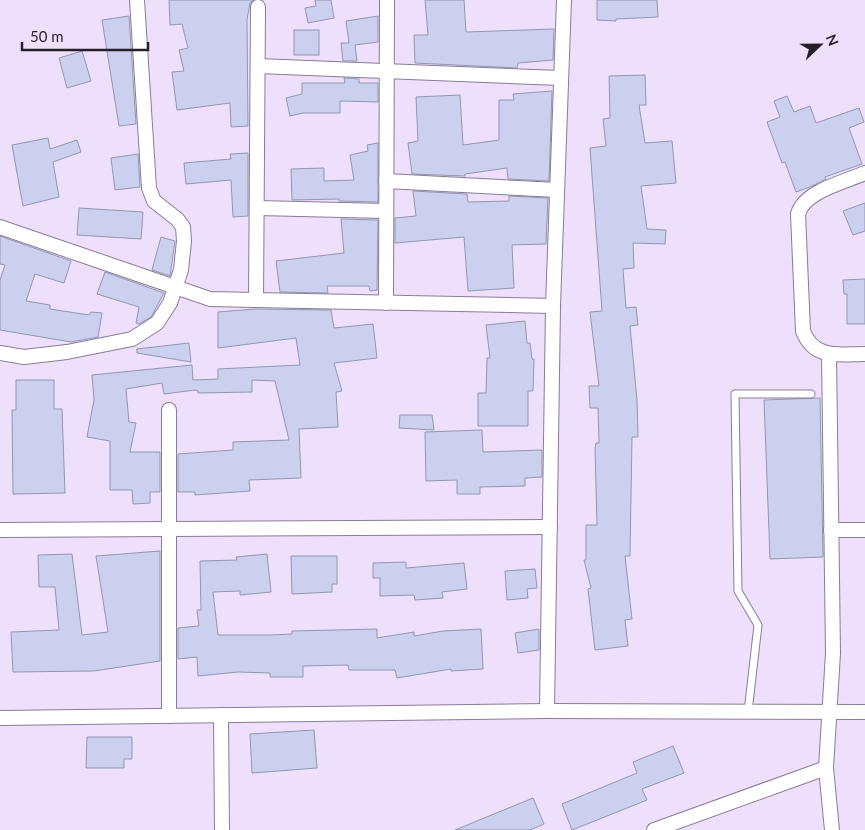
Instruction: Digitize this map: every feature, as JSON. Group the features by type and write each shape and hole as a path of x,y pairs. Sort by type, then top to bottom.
{"street":[{"path":"0,353 24,357 67,352 132,339 157,323 170,303 180,270 184,241 183,227 177,219 154,201 149,188 136,0"},
{"path":"386,303 387,0"},
{"path":"548,712 553,306 564,0"},
{"path":"256,300 258,7"},
{"path":"258,66 386,73 561,78"},
{"path":"865,173 814,195 800,206 798,214 803,331 807,342 818,350 829,354 865,354"},
{"path":"386,181 557,190"},
{"path":"257,208 386,211"},
{"path":"0,227 210,299 553,306"},
{"path":"829,354 833,652 826,768 832,830"},
{"path":"168,410 169,716"},
{"path":"0,530 550,527"},
{"path":"832,530 865,530"},
{"path":"0,718 548,712 865,712"},
{"path":"221,715 222,830"},
{"path":"654,830 826,768"}],"lane":[{"path":"748,712 758,625 738,590 735,394 811,394"}],"building":[{"path":"169,0 253,0 250,3 247,20 248,126 231,127 230,103 177,110 172,72 184,71 179,50 188,48 182,24 170,25"},
{"path":"315,0 331,0 334,18 308,23 305,8 316,6"},
{"path":"425,0 464,0 466,32 554,29 553,60 518,63 517,68 415,63 414,35 428,35"},
{"path":"597,0 657,0 658,17 616,19 616,21 597,20"},
{"path":"129,16 136,124 119,126 102,20"},
{"path":"378,16 378,42 355,45 357,61 343,61 341,43 349,43 346,21"},
{"path":"294,30 319,30 319,55 294,55"},
{"path":"82,51 91,81 67,88 59,58"},
{"path":"645,75 646,105 639,105 645,143 672,141 676,183 641,186 647,229 666,230 665,244 633,243 634,268 623,269 626,308 636,307 638,325 630,326 637,400 638,437 632,437 630,556 625,556 632,619 625,620 628,646 595,650 588,589 591,588 584,560 586,560 586,525 597,525 595,449 596,443 599,443 598,408 590,408 589,386 599,386 590,312 602,311 590,148 606,146 603,119 610,118 609,76"},
{"path":"344,78 359,79 359,83 378,83 378,102 340,101 340,113 303,113 290,116 286,98 302,94 302,83 345,83"},
{"path":"552,91 549,181 508,179 507,168 465,174 465,176 412,174 408,143 418,141 416,97 460,95 463,145 499,140 499,100 514,100 513,94"},
{"path":"787,96 794,112 810,106 816,123 859,108 864,122 849,128 862,164 825,177 826,179 796,192 785,162 782,163 767,122 780,117 774,101"},
{"path":"48,138 50,149 77,140 81,152 53,162 59,197 23,206 12,145"},
{"path":"378,143 378,202 339,201 339,199 292,200 291,169 324,168 324,181 354,180 350,155 368,151 367,145"},
{"path":"248,153 248,216 233,217 231,180 186,184 184,163 231,159 230,154"},
{"path":"138,154 140,187 115,190 111,158"},
{"path":"413,191 467,194 468,202 509,201 509,196 548,198 546,244 512,245 514,288 468,291 464,237 395,243 395,218 416,216"},
{"path":"865,203 865,231 853,235 843,211"},
{"path":"79,208 143,212 141,239 77,235"},
{"path":"341,219 378,220 377,290 370,291 369,286 327,286 328,293 280,292 276,261 344,253"},
{"path":"0,236 71,261 64,283 35,274 26,301 50,305 50,309 89,315 91,312 102,313 98,337 71,342 0,330 0,280 5,265 0,264"},
{"path":"161,237 175,241 170,276 152,270"},
{"path":"105,272 164,293 151,317 139,324 136,323 139,307 97,294"},
{"path":"865,279 865,324 847,324 847,294 844,294 843,280"},
{"path":"255,309 331,310 334,328 373,324 377,358 334,363 342,391 336,392 338,427 299,429 301,478 249,480 250,491 195,495 195,492 178,492 178,454 233,450 233,442 289,440 275,381 252,380 252,392 198,393 195,390 164,394 162,383 126,389 129,422 136,423 130,452 160,452 160,492 150,492 150,503 133,504 132,490 110,490 110,441 87,437 94,400 92,375 192,365 193,380 218,379 218,369 300,365 296,338 218,348 218,312"},
{"path":"525,321 527,343 530,343 532,359 534,359 533,391 528,391 528,426 478,426 478,393 486,393 487,358 490,358 486,325"},
{"path":"189,343 191,362 137,353 137,349"},
{"path":"16,380 54,380 54,409 62,409 65,493 13,494 12,410 16,410"},
{"path":"820,398 823,557 770,559 764,400"},
{"path":"400,415 432,415 434,430 399,428"},
{"path":"482,430 483,452 542,450 542,477 525,478 525,486 480,487 480,494 457,494 457,480 426,481 425,432"},
{"path":"160,551 160,661 94,671 13,672 11,632 59,630 55,587 39,587 38,555 72,554 82,635 108,632 96,556"},
{"path":"267,554 271,592 240,595 240,591 213,592 218,635 271,635 292,634 292,631 377,629 377,638 414,632 414,636 443,631 481,629 483,669 451,671 451,669 397,678 395,670 349,670 348,665 303,666 303,677 270,677 270,673 238,672 198,676 197,657 178,659 178,628 199,626 197,610 201,610 200,561 237,560 236,557"},
{"path":"291,556 337,556 337,584 332,584 332,592 292,594"},
{"path":"406,562 406,568 464,563 467,589 442,592 443,598 415,600 414,595 380,596 380,578 373,578 373,563"},
{"path":"535,569 537,588 527,589 528,598 507,600 505,571"},
{"path":"539,629 539,650 518,653 515,633"},
{"path":"314,730 317,768 252,773 250,734"},
{"path":"87,737 132,737 132,759 124,759 124,768 86,768"},
{"path":"673,746 684,773 642,789 647,800 572,830 562,804 637,773 633,762"},
{"path":"533,798 544,824 530,830 455,830"}]}
